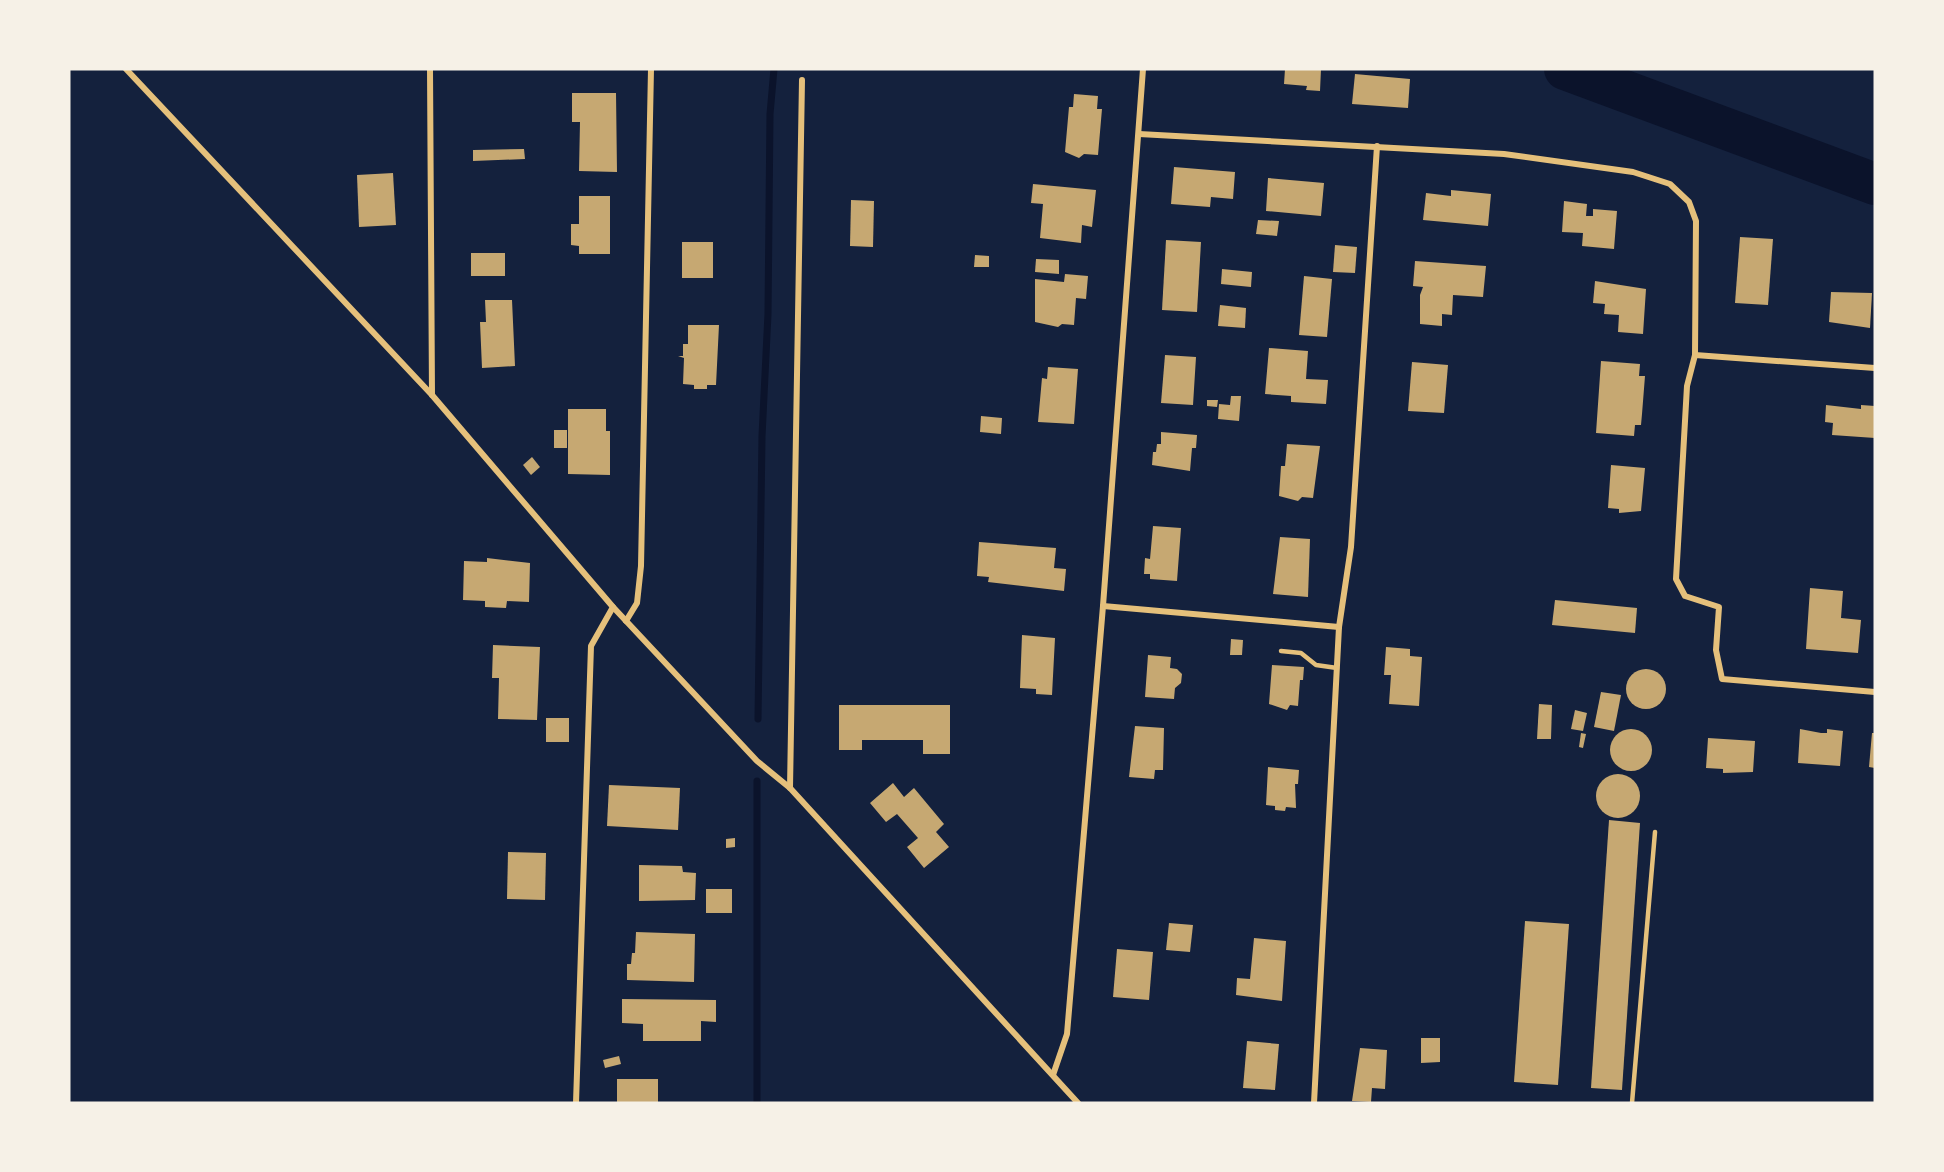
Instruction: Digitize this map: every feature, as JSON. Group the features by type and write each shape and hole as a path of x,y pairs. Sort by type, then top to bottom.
{"street":[{"path":"126,69 432,395 613,607 757,761 790,788 1078,1103"},
{"path":"430,69 432,395"},
{"path":"626,621 637,603 641,566 651,69"},
{"path":"1053,1075 1067,1034 1103,606 1143,69"},
{"path":"790,788 802,80"},
{"path":"1139,134 1504,154 1633,172 1670,184 1689,201 1696,221 1695,355 1687,386 1676,579 1685,596 1719,607 1716,650 1722,679 1875,692"},
{"path":"1314,1103 1339,627 1351,547 1377,146"},
{"path":"1695,355 1875,368"},
{"path":"1103,606 1339,627"},
{"path":"576,1103 591,646 613,607"}],"lane":[{"path":"1281,651 1301,653 1316,665 1337,668"},
{"path":"1632,1103 1655,832"}],"building":[{"path":"1285,69 1321,69 1320,91 1306,90 1307,86 1284,84"},
{"path":"1355,74 1410,79 1408,108 1352,104"},
{"path":"572,93 616,93 617,172 579,171 580,122 572,122"},
{"path":"1074,94 1098,96 1097,109 1102,109 1098,155 1084,154 1079,158 1065,152 1069,107 1073,107"},
{"path":"524,149 525,159 473,161 473,150"},
{"path":"1174,167 1235,172 1233,199 1211,197 1210,207 1171,204"},
{"path":"393,173 396,225 359,227 357,175"},
{"path":"1268,178 1324,183 1321,216 1266,211"},
{"path":"1033,184 1096,190 1092,227 1082,225 1081,243 1040,238 1043,204 1031,203"},
{"path":"1451,190 1491,194 1488,226 1423,220 1426,193 1451,196"},
{"path":"579,196 610,196 610,254 579,254 579,246 571,245 571,224 579,224"},
{"path":"851,200 874,201 873,247 850,246"},
{"path":"1564,201 1587,204 1586,216 1593,216 1593,209 1617,211 1614,249 1582,246 1583,233 1562,232"},
{"path":"1258,220 1279,221 1277,236 1256,234"},
{"path":"1740,237 1773,239 1768,305 1735,303"},
{"path":"1166,240 1201,242 1197,312 1162,310"},
{"path":"682,242 713,242 713,278 682,278"},
{"path":"1335,245 1357,247 1355,273 1333,272"},
{"path":"471,253 505,253 505,276 471,276"},
{"path":"975,255 989,256 989,267 974,267"},
{"path":"1036,259 1059,260 1059,274 1035,272"},
{"path":"1415,261 1486,266 1483,297 1453,295 1452,315 1442,314 1442,326 1420,324 1420,295 1423,287 1413,286"},
{"path":"1222,269 1252,272 1251,287 1221,284"},
{"path":"1065,274 1088,276 1086,299 1076,298 1074,325 1062,324 1058,327 1035,322 1035,279 1064,282"},
{"path":"1304,276 1332,279 1327,337 1299,335"},
{"path":"1595,281 1646,289 1643,334 1618,332 1619,315 1604,314 1605,304 1593,303"},
{"path":"1831,292 1872,293 1870,328 1829,322"},
{"path":"485,300 512,300 515,366 482,368 480,322 486,322"},
{"path":"1220,305 1246,308 1245,328 1218,326"},
{"path":"688,325 719,325 716,385 707,385 707,389 694,389 694,385 683,384 684,358 678,356 683,356 683,344 688,344"},
{"path":"1269,348 1308,351 1306,379 1328,380 1326,404 1291,402 1291,396 1265,394"},
{"path":"1165,355 1196,357 1193,405 1161,403"},
{"path":"1601,361 1640,364 1639,376 1645,376 1642,414 1641,425 1635,425 1634,436 1596,433"},
{"path":"1412,362 1448,365 1444,413 1408,411"},
{"path":"1048,367 1078,369 1074,424 1038,422 1042,378 1047,379"},
{"path":"1231,396 1241,396 1239,421 1218,419 1219,404 1230,405"},
{"path":"1207,400 1218,400 1217,407 1207,406"},
{"path":"1826,405 1861,409 1861,405 1875,406 1875,438 1832,435 1833,423 1825,422"},
{"path":"568,409 606,409 606,431 610,431 610,475 568,474"},
{"path":"981,416 1002,418 1001,434 980,432"},
{"path":"554,430 567,430 567,448 554,448"},
{"path":"1161,432 1197,435 1196,448 1192,448 1190,471 1152,465 1153,452 1156,452 1157,444 1161,444"},
{"path":"1287,444 1320,446 1313,498 1302,497 1298,501 1279,496 1281,466 1285,466"},
{"path":"532,457 540,467 531,475 523,465"},
{"path":"1611,465 1645,468 1641,511 1619,513 1619,509 1608,508"},
{"path":"1153,526 1181,528 1177,581 1150,579 1150,574 1144,574 1145,558 1150,559"},
{"path":"1280,537 1310,539 1308,597 1273,594"},
{"path":"979,542 1056,548 1054,568 1066,569 1064,591 988,582 989,577 977,576"},
{"path":"487,558 530,563 529,602 507,601 506,608 485,607 485,601 463,600 464,561 487,562"},
{"path":"1810,588 1843,591 1841,618 1861,620 1858,653 1806,649"},
{"path":"1555,600 1637,608 1635,633 1552,625"},
{"path":"1022,635 1055,638 1052,695 1036,694 1036,689 1020,688"},
{"path":"1231,639 1243,640 1242,655 1230,655"},
{"path":"493,645 540,647 537,720 498,719 499,678 492,678"},
{"path":"1386,647 1410,649 1410,656 1422,657 1419,706 1389,704 1391,675 1384,675"},
{"path":"1148,655 1171,657 1170,668 1177,669 1182,674 1181,683 1175,688 1174,699 1145,697"},
{"path":"1272,665 1304,667 1303,680 1300,680 1298,706 1290,705 1287,710 1269,704"},
{"path":"1646,669 1654,670 1660,675 1665,681 1665,697 1660,703 1654,708 1646,709 1638,708 1632,703 1627,697 1626,689 1627,681 1632,675 1638,670"},
{"path":"1601,692 1621,695 1614,731 1594,727"},
{"path":"1539,704 1552,705 1551,739 1537,739"},
{"path":"839,705 950,705 950,754 923,754 923,740 862,740 862,750 839,750"},
{"path":"1575,710 1587,713 1583,731 1571,729"},
{"path":"546,718 569,718 569,742 546,742"},
{"path":"1135,726 1164,728 1163,770 1155,770 1154,779 1129,777"},
{"path":"1631,729 1639,730 1646,735 1651,742 1651,758 1646,765 1639,770 1631,771 1623,770 1616,765 1611,758 1610,750 1611,742 1616,735 1623,730"},
{"path":"1800,729 1821,733 1827,733 1827,729 1843,731 1840,766 1798,763"},
{"path":"1581,733 1586,734 1583,748 1579,747"},
{"path":"1872,733 1875,733 1875,768 1869,767"},
{"path":"1708,738 1755,741 1753,772 1723,773 1723,769 1706,768"},
{"path":"1268,767 1299,770 1298,784 1295,784 1296,808 1286,807 1285,811 1275,810 1275,806 1266,805"},
{"path":"1618,774 1633,781 1640,796 1633,811 1618,818 1603,811 1596,796 1603,781"},
{"path":"893,783 904,797 914,788 944,824 936,832 949,847 924,868 907,847 918,838 897,814 886,822 870,803"},
{"path":"609,785 680,788 678,830 607,826"},
{"path":"1609,820 1640,823 1622,1090 1591,1088"},
{"path":"735,838 735,847 726,848 726,839"},
{"path":"508,852 546,853 545,900 507,899"},
{"path":"639,865 682,866 683,872 696,873 695,900 639,901"},
{"path":"706,889 732,889 732,913 706,913"},
{"path":"1525,921 1569,924 1558,1085 1514,1082"},
{"path":"1169,923 1193,925 1190,952 1166,950"},
{"path":"636,932 695,934 694,982 627,980 627,964 631,964 632,953 635,953"},
{"path":"1254,938 1286,941 1282,1001 1236,995 1237,978 1250,979"},
{"path":"1117,949 1153,952 1149,1000 1113,997"},
{"path":"622,999 716,1000 716,1022 701,1021 701,1041 643,1041 643,1024 622,1023"},
{"path":"1421,1038 1440,1038 1440,1062 1421,1063"},
{"path":"1247,1041 1279,1044 1275,1090 1243,1088"},
{"path":"1360,1048 1387,1050 1385,1089 1372,1088 1371,1102 1352,1101"},
{"path":"619,1056 621,1064 605,1068 603,1060"},
{"path":"617,1079 658,1079 658,1103 617,1103"}],"waterway":[{"path":"758,719 762,436 768,314 770,114 774,69"},
{"path":"1565,69 1875,184"},
{"path":"757,781 757,1103"}]}
